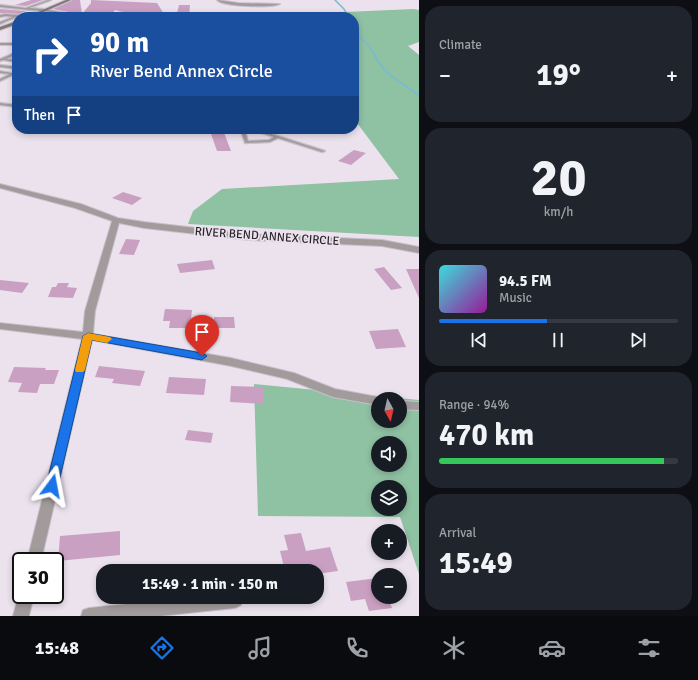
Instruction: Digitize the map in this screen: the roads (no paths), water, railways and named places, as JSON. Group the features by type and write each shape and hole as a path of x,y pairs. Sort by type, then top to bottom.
{"main road":[{"path":"39,12 69,0"},
{"path":"0,29 12,23"}],"street":[{"path":"219,2 239,4 278,4"},
{"path":"0,44 12,44"},
{"name":"RIVER BEND ANNEX CIRCLE","path":"0,186 78,206 116,220 144,225 249,237 382,243 419,250"},
{"path":"36,552 88,336 90,310 116,220"},
{"path":"0,326 88,336 231,362 290,376 334,393 371,400"},
{"path":"407,405 419,406"},
{"path":"21,616 24,604"},
{"path":"89,616 198,604"}],"lane":[{"path":"25,10 50,0"},
{"path":"0,6 53,12"},
{"path":"1,17 6,15 12,17"},
{"path":"7,18 11,19"},
{"path":"1,23 11,19"},
{"path":"1,23 8,26"},
{"path":"1,60 12,56"},
{"path":"1,60 12,61"},
{"path":"0,66 12,67"},
{"path":"0,72 12,74"},
{"path":"1,79 12,74"},
{"path":"0,104 12,106"},
{"path":"244,134 246,142 270,141 277,136"},
{"path":"270,134 323,151"}],"waterway":[{"path":"335,0 346,12"},
{"path":"359,35 374,53"},
{"path":"373,52 377,60 387,72 419,95"}]}
